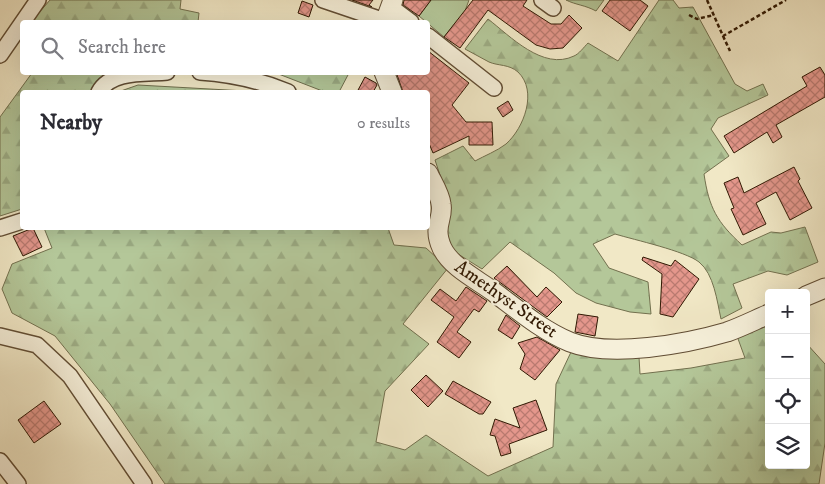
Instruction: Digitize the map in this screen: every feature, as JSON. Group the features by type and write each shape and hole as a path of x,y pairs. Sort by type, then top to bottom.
{"street":[{"path":"24,20 38,0"},
{"path":"323,0 389,13 406,20"},
{"path":"0,56 20,27"},
{"path":"430,38 494,88"},
{"path":"101,90 113,80 125,75"},
{"path":"232,75 262,81 283,90"},
{"path":"385,75 391,90"},
{"name":"Amethyst Street","path":"430,178 442,205 436,229 443,250 455,263 504,300 545,328 570,342 588,347 619,350 666,345 728,332 765,316"},
{"path":"0,228 20,222"},
{"path":"810,294 825,288"},
{"path":"0,336 37,346 70,376 144,484"},
{"path":"0,460 18,484"}],"path":[{"path":"707,0 730,51"},
{"path":"723,36 786,0"},
{"path":"689,15 697,19 714,15"}],"green space":[{"path":"50,0 181,0 180,9 199,13 198,20 33,20"},
{"path":"431,0 469,0 465,11 444,37 430,25 430,20 424,20 419,16"},
{"path":"566,0 604,0 596,11"},
{"path":"659,0 673,0 679,8 693,7 735,84 747,91 763,84 768,95 718,118 711,129 729,156 704,174 712,205 720,221 742,245 771,232 781,233 805,227 818,262 787,275 768,271 733,284 742,308 721,319 714,288 708,273 699,262 672,250 615,234 593,244 609,268 648,282 651,314 630,312 596,303 576,293 554,273 510,242 482,269 458,254 446,243 445,224 451,208 435,160 463,146 475,161 499,149 513,137 518,129 523,119 528,99 524,80 518,72 489,62 465,49 488,19 528,50 551,59 562,59 576,55 588,43 618,61"},
{"path":"31,75 107,75 97,81 92,90 20,90 20,210 0,216 0,117"},
{"path":"281,75 348,75 340,90 320,90"},
{"path":"138,85 227,90 124,90"},
{"path":"45,230 389,230 394,245 426,248 448,268 403,324 429,344 385,391 376,442 405,450 426,435 488,476 553,447 556,384 571,352 639,357 640,374 691,368 745,358 737,336 765,324 765,469 810,469 810,347 825,364 825,443 819,484 165,484 110,404 55,336 12,313 2,289 12,264 52,248"}],"building":[{"path":"352,0 373,0 369,5 372,7"},
{"path":"404,0 431,0 419,16 403,5"},
{"path":"473,0 527,0 523,6 551,24 561,24 569,15 582,28 563,48 550,49 536,45 488,10 460,48 444,37"},
{"path":"610,0 640,0 648,6 630,31 602,11"},
{"path":"302,1 313,5 309,17 298,13"},
{"path":"430,53 469,83 452,105 466,122 492,122 493,145 469,145 469,136 433,153 430,146 430,90 402,90 397,75 430,75"},
{"path":"820,67 825,75 825,97 776,125 782,137 773,143 767,132 734,153 724,136 807,86 802,77"},
{"path":"365,77 377,85 374,90 358,90"},
{"path":"508,101 513,110 503,117 497,108"},
{"path":"794,167 800,179 798,181 812,208 790,220 776,192 756,203 766,224 743,235 731,209 734,208 724,183 738,177 744,193"},
{"path":"28,230 34,230 42,247 23,256 13,236"},
{"path":"643,257 671,266 675,260 699,279 673,317 660,314 662,274 642,260"},
{"path":"507,266 537,297 546,287 562,302 547,317 494,278"},
{"path":"466,287 487,301 479,312 474,309 457,332 471,342 459,358 437,342 454,317 431,300 440,289 456,301"},
{"path":"578,314 598,317 595,336 575,332"},
{"path":"506,315 520,326 512,339 498,330"},
{"path":"537,337 560,350 535,380 520,369 525,354 518,343"},
{"path":"426,375 443,391 428,407 411,390"},
{"path":"453,381 491,402 483,414 479,414 445,394"},
{"path":"536,400 547,430 509,444 511,453 501,456 495,436 490,435 495,419 520,428 513,408"},
{"path":"44,401 61,424 34,443 18,420"}]}
